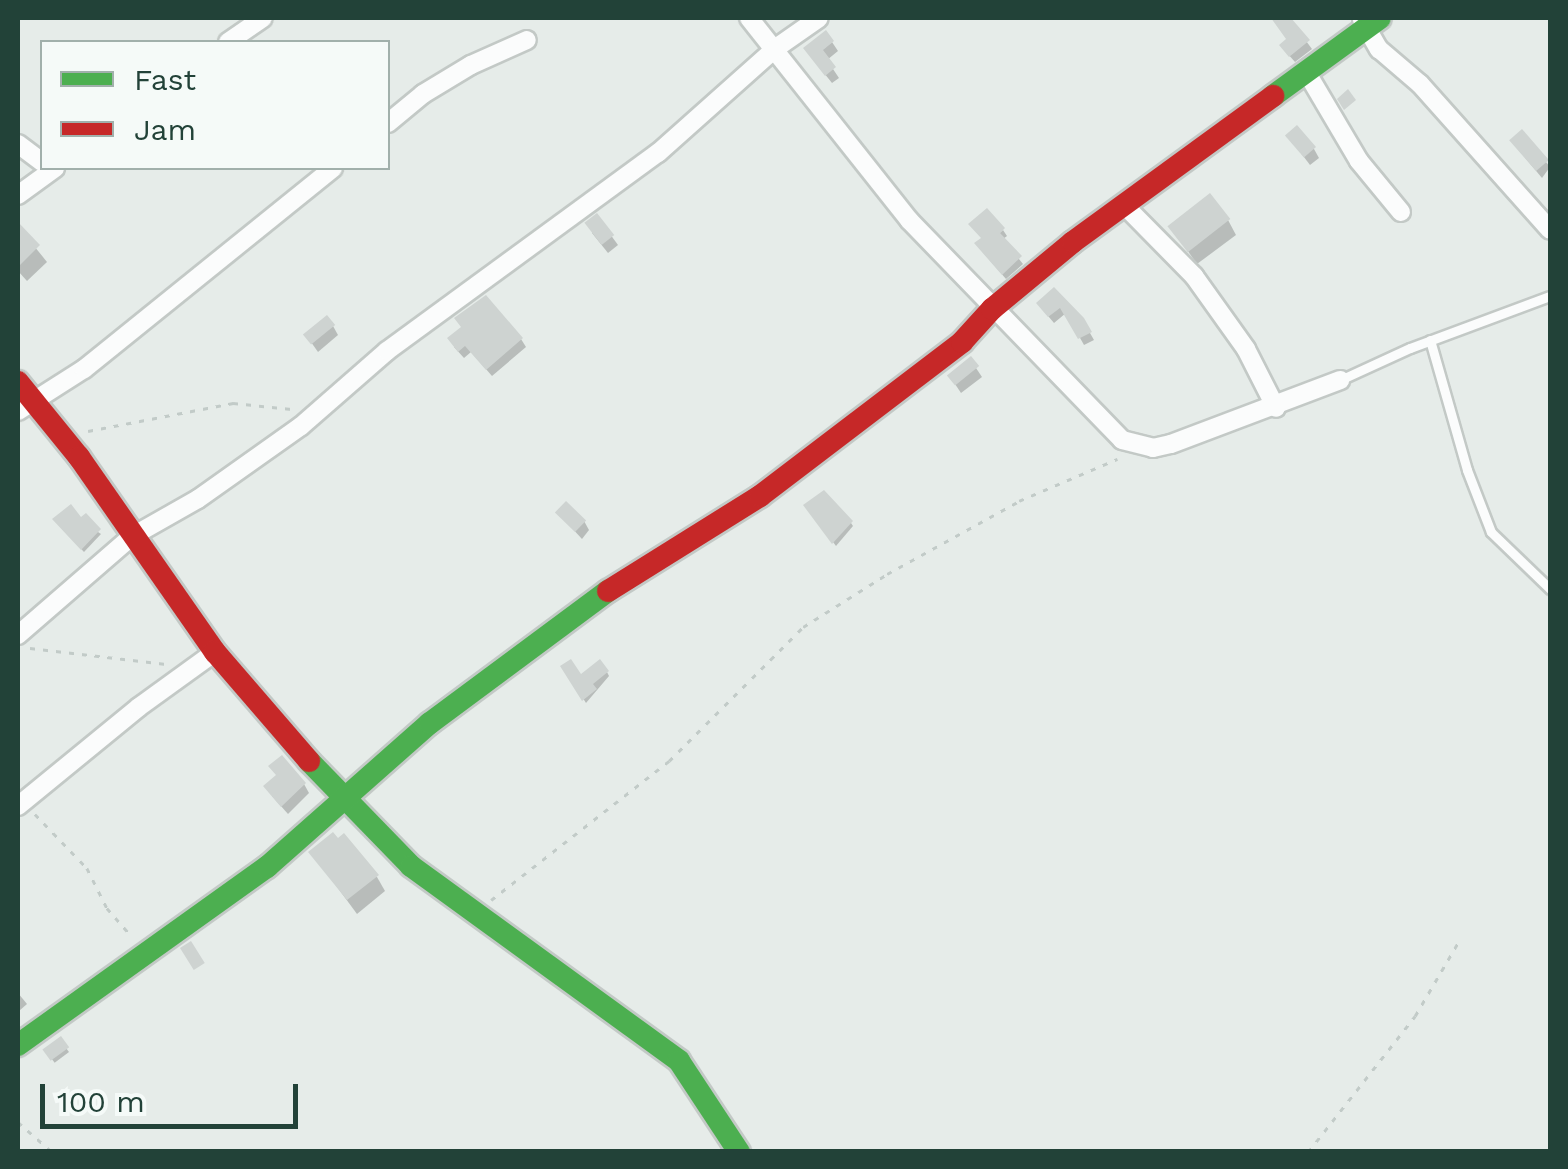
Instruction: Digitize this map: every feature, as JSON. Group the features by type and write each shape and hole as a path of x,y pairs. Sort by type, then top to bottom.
{"street":[{"path":"231,40 264,18"},
{"path":"749,18 909,220 1112,433 1134,446 1171,444 1276,408 1340,380"},
{"path":"18,635 131,536 198,499 313,415 474,285 658,153 776,48 819,18"},
{"path":"18,1045 145,958 266,867 430,723 610,590 760,496 962,342 992,309 1073,242 1307,73 1369,21 1379,49 1420,84 1550,230"},
{"path":"390,122 471,65 527,40"},
{"path":"1307,73 1359,161 1401,212"},
{"path":"18,144 40,159"},
{"path":"18,195 46,170"},
{"path":"26,406 84,369 332,170"},
{"path":"1126,206 1194,276 1246,349 1276,408"},
{"path":"18,382 26,406 62,437 131,536 207,658 342,800 412,866 473,914 583,987 679,1061 739,1152"},
{"path":"21,804 139,707 207,658"}],"lane":[{"path":"1340,380 1430,340 1550,296"},
{"path":"1430,340 1472,487 1491,532 1550,589"}],"path":[{"path":"62,437 233,404 266,403 313,415"},
{"path":"473,914 669,761 803,627 1002,510 1117,459 1134,446"},
{"path":"18,646 143,663 207,658"},
{"path":"21,804 86,868 107,908 124,925 145,958"},
{"path":"1308,1152 1415,1016 1446,970 1459,941"},
{"path":"18,1122 52,1152"}],"building":[{"path":"1271,18 1291,18 1310,40 1289,57 1279,45 1286,39"},
{"path":"826,30 834,41 823,50 836,67 825,76 803,48"},
{"path":"1348,89 1356,100 1344,110 1337,99"},
{"path":"1297,125 1316,147 1304,157 1285,135"},
{"path":"1522,129 1549,160 1536,171 1509,140"},
{"path":"1210,193 1230,219 1188,252 1167,226"},
{"path":"987,208 1005,228 1000,233 1022,256 1002,275 974,243 981,238 968,224"},
{"path":"597,213 614,235 602,245 584,223"},
{"path":"18,222 40,245 18,267"},
{"path":"1054,287 1092,332 1078,339 1060,308 1048,317 1036,303"},
{"path":"486,295 523,338 486,370 465,346 458,352 447,338 461,327 454,318"},
{"path":"327,315 335,325 311,345 303,335"},
{"path":"971,356 979,366 955,386 947,376"},
{"path":"824,490 853,521 832,544 803,505"},
{"path":"566,501 586,520 575,532 555,513"},
{"path":"71,504 81,517 86,513 101,529 81,550 52,519"},
{"path":"571,659 581,674 600,659 609,671 593,684 597,689 582,701 560,666"},
{"path":"282,755 306,783 281,807 263,786 276,775 268,766"},
{"path":"333,832 338,838 344,833 379,875 347,900 308,852"},
{"path":"191,941 205,963 194,970 180,948"},
{"path":"61,1036 69,1047 51,1061 42,1050"}],"traffic: fast":[{"path":"1273,96 1380,18"},
{"path":"18,1045 267,867 430,723 608,591"},
{"path":"309,761 411,866 679,1061 739,1152"}],"traffic: jam":[{"path":"608,591 760,496 962,342 992,309 1073,242 1273,96"},
{"path":"18,382 79,457 215,652 309,761"}]}
